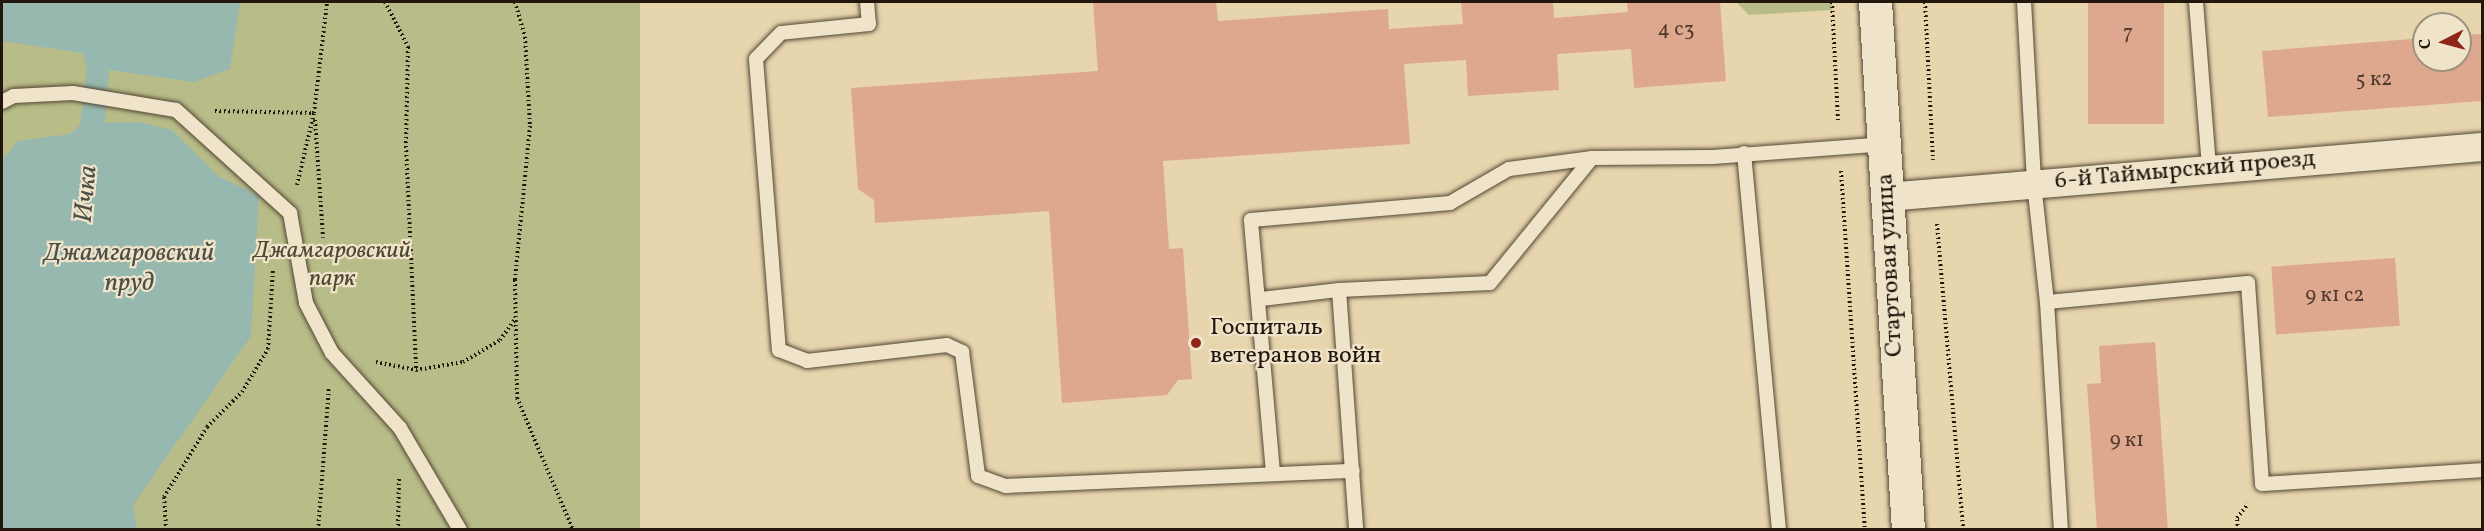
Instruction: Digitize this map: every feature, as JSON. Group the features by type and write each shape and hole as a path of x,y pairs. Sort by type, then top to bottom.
{"street":[{"name":"Стартовая улица","path":"1875,2 1908,530"},
{"name":"6-й Таймырский проезд","path":"1887,197 2482,147"}],"lane":[{"path":"867,2 869,24 781,33 756,59 779,350 807,361 947,345 962,352 978,476 1006,486 1353,471"},
{"path":"2024,2 2034,183 2047,302 2061,530"},
{"path":"2196,2 2209,169"},
{"path":"2,102 14,96 73,93 114,97 176,110 291,213 306,303 332,353 400,428 460,530"},
{"path":"1273,473 1261,299 1251,220 1450,203 1509,169 1592,158 1744,153 1884,144"},
{"path":"1744,153 1779,530"},
{"path":"1261,299 1339,290 1490,283 1592,158"},
{"path":"2047,302 2248,283 2262,484 2482,470"},
{"path":"1339,290 1356,530"}],"path":[{"path":"166,530 164,497 207,427 242,392 268,349 274,258 291,213 314,113 327,2"},
{"path":"385,2 408,47 406,146 416,370"},
{"path":"515,2 525,37 530,126 515,280 517,398 573,530"},
{"path":"1832,2 1839,147 1865,530"},
{"path":"1925,2 1935,193 1963,530"},
{"path":"176,110 314,113"},
{"path":"314,113 324,247"},
{"path":"370,357 378,364 416,370 463,362 500,340 516,318"},
{"path":"318,530 332,353"}],"green space":[{"name":"Джамгаровский парк","path":"2,2 640,2 640,529 2,529"},
{"path":"1736,2 1832,2 1832,10 1749,15"}],"water":[{"name":"Джамгаровский пруд","path":"2,2 240,2 230,69 193,82 109,70 105,123 139,122 172,130 218,176 259,196 251,336 133,505 137,529 2,529 2,161 18,141 70,134 80,125 87,68 82,53 2,41"}],"building":[{"path":"1093,2 1216,2 1218,21 1388,9 1389,29 1463,24 1461,2 1553,2 1554,18 1628,12 1627,2 1720,2 1726,81 1634,88 1631,49 1557,54 1559,90 1468,96 1466,60 1404,64 1410,144 1163,161 1169,249 1183,248 1192,379 1178,380 1167,395 1062,403 1049,211 875,223 874,200 858,189 851,88 1098,71"},
{"path":"2088,2 2164,2 2164,124 2088,124"},
{"path":"2472,34 2482,34 2482,101 2268,117 2262,51 2412,39 2412,72 2472,72"},
{"path":"2395,258 2400,326 2276,334 2271,267"},
{"path":"2155,342 2168,530 2097,530 2087,384 2101,383 2099,346"}],"place":[{"name":"Госпиталь ветеранов войн","path":"1196,343"}],"water label":[{"name":"Ичка","path":"87,194"}]}
